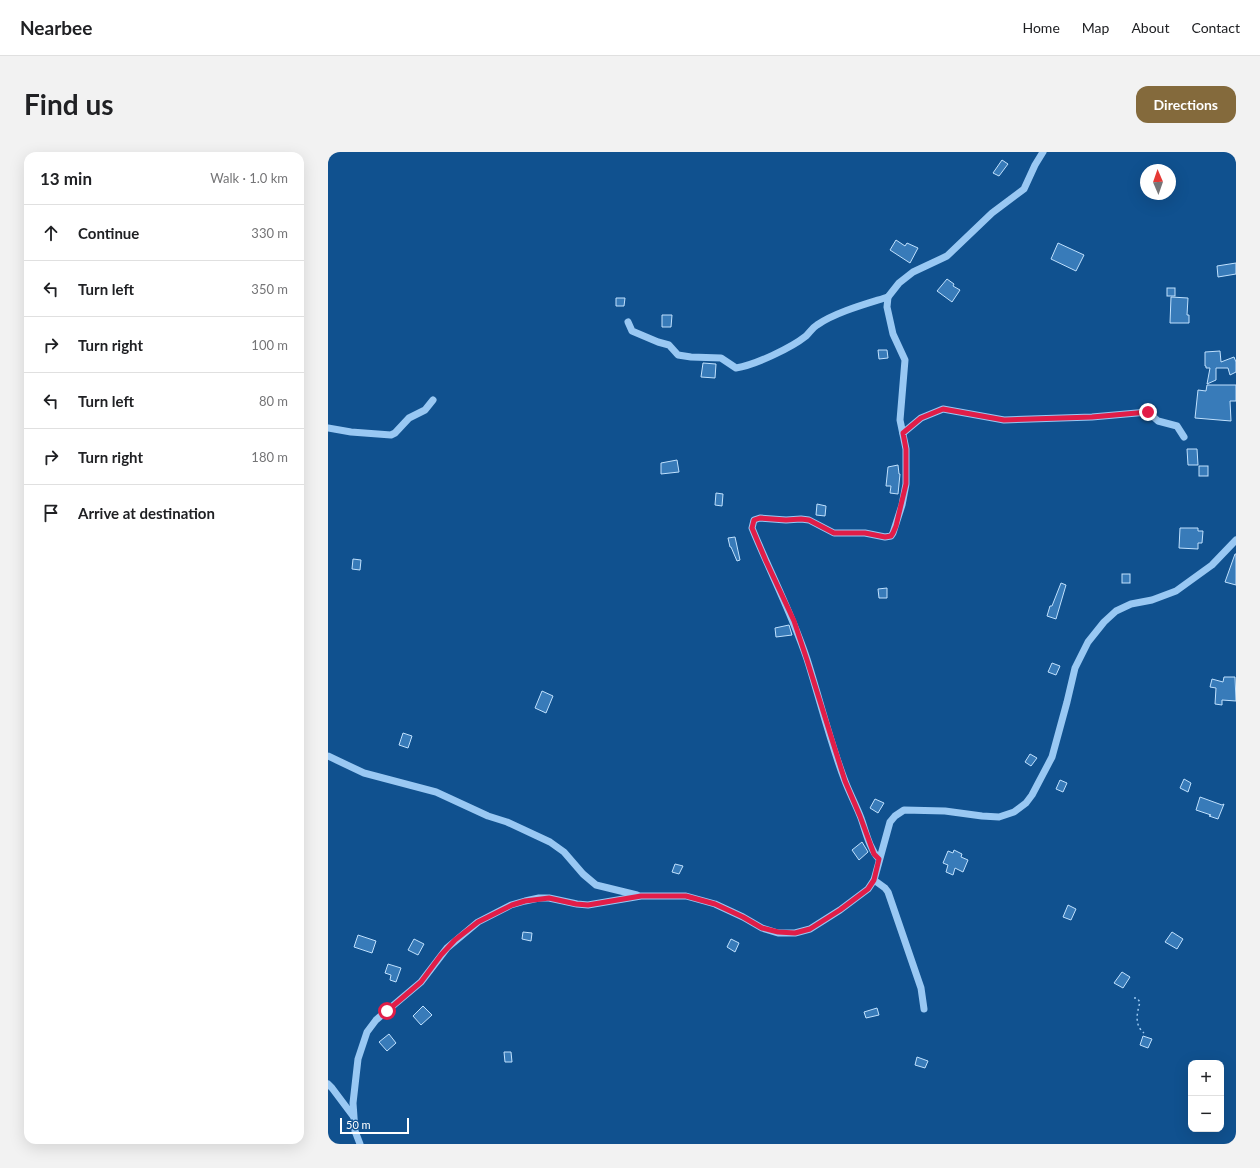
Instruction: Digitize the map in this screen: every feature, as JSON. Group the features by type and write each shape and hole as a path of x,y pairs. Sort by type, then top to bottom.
{"street":[{"path":"879,859 874,854 845,781 794,621 766,561 752,528 752,523 754,520 760,518 786,520 801,519 809,520 834,533 865,533 885,537 891,536 896,526 906,484 906,449 900,420 905,360 893,334 887,306 888,297 899,283 913,272 947,256 992,213 1024,189 1043,152"},
{"path":"628,322 632,331 669,345 678,354 691,357 721,358 736,368 774,355 800,340 816,325 828,319 849,310 888,297"},
{"path":"328,428 351,432 391,435 395,433 409,418 425,410 432,400"},
{"path":"903,433 921,418 943,409 1004,420 1092,417 1148,412 1158,421 1177,426 1184,437"},
{"path":"360,1144 355,1131 353,1116 358,1059 367,1032 376,1020 421,982 447,948 478,922 512,905 539,898 549,898 588,905 641,896 686,896 715,904 762,928 778,932 795,933 810,929 840,910 868,889 874,880 890,822 895,816 904,810 945,811 982,816 999,816 1014,812 1026,804 1052,757 1075,668 1088,642 1104,622 1116,612 1131,604 1152,600 1176,591 1212,565 1236,540"},
{"path":"328,756 364,773 436,792 488,816 508,822 550,842 564,852 583,874 596,885 641,896"},
{"path":"874,880 888,892 921,988 924,1009"},
{"path":"328,1084 353,1116"}],"path":[{"path":"1134,998 1137,998 1140,1002 1137,1024 1144,1033"}],"building":[{"path":"1002,160 1008,164 999,176 993,173"},
{"path":"896,240 905,246 907,243 918,248 910,263 890,250"},
{"path":"1058,243 1084,255 1076,271 1051,259"},
{"path":"1236,263 1236,274 1218,277 1217,266"},
{"path":"947,279 954,284 953,286 960,290 952,302 937,291"},
{"path":"1167,288 1175,288 1175,296 1167,296"},
{"path":"1171,297 1188,298 1187,315 1189,315 1189,323 1170,323"},
{"path":"616,298 625,298 624,306 616,306"},
{"path":"662,315 672,315 671,327 662,327"},
{"path":"878,350 887,350 888,358 879,359"},
{"path":"1220,351 1221,362 1234,357 1236,362 1236,372 1230,375 1228,368 1216,368 1216,380 1207,384 1210,368 1206,368 1205,366 1205,352"},
{"path":"703,363 716,364 715,378 701,377"},
{"path":"1207,385 1236,385 1236,401 1230,401 1231,421 1195,418 1198,390 1206,391"},
{"path":"1187,449 1197,449 1198,465 1188,465"},
{"path":"677,460 679,472 661,474 661,463"},
{"path":"898,465 900,474 898,494 890,493 891,486 886,486 888,467"},
{"path":"1199,466 1208,466 1208,476 1199,476"},
{"path":"716,493 723,494 722,506 715,505"},
{"path":"817,504 826,506 825,516 816,515"},
{"path":"1180,528 1198,528 1198,531 1203,531 1202,543 1198,543 1198,549 1179,548"},
{"path":"735,537 740,560 737,561 730,547 728,538"},
{"path":"1236,554 1236,585 1225,582"},
{"path":"353,559 361,560 360,570 352,569"},
{"path":"1122,574 1130,574 1130,583 1122,583"},
{"path":"1061,583 1066,585 1056,619 1047,616"},
{"path":"887,588 887,598 879,598 878,589"},
{"path":"789,625 792,635 776,637 775,628"},
{"path":"1052,663 1060,666 1056,675 1048,672"},
{"path":"1224,677 1235,677 1236,701 1222,700 1222,705 1215,704 1216,688 1210,687 1212,679 1223,682"},
{"path":"542,691 553,696 546,713 535,708"},
{"path":"403,733 412,736 408,748 399,745"},
{"path":"1030,754 1037,758 1031,766 1025,762"},
{"path":"1184,779 1191,783 1188,792 1180,788"},
{"path":"1060,780 1067,783 1063,792 1056,789"},
{"path":"1200,797 1222,805 1224,804 1218,819 1196,810"},
{"path":"875,799 884,803 878,813 870,808"},
{"path":"862,842 868,852 859,860 852,850"},
{"path":"954,850 962,854 961,857 968,860 963,872 955,868 953,875 946,872 948,865 943,863 948,851 953,853"},
{"path":"675,864 683,866 679,874 672,872"},
{"path":"1068,905 1076,909 1071,920 1063,917"},
{"path":"523,932 532,933 531,941 522,939"},
{"path":"1172,932 1183,939 1177,949 1165,942"},
{"path":"358,935 376,941 372,953 354,947"},
{"path":"414,939 424,944 418,955 408,950"},
{"path":"731,939 739,943 735,952 727,947"},
{"path":"388,964 401,968 396,982 390,980 391,975 385,973"},
{"path":"1122,972 1130,977 1123,988 1114,983"},
{"path":"423,1006 432,1015 421,1025 413,1016"},
{"path":"877,1008 879,1015 866,1018 864,1012"},
{"path":"389,1034 396,1043 387,1051 379,1042"},
{"path":"1143,1036 1152,1039 1148,1048 1140,1045"},
{"path":"504,1052 511,1052 512,1062 505,1062"},
{"path":"917,1057 928,1061 925,1068 915,1065"}],"route":[{"path":"387,1011 421,982 441,955 455,940 478,922 512,905 525,901 539,898 549,898 588,905 641,896 686,896 715,904 762,928 778,932 795,933 810,929 840,910 868,889 874,880 879,859 874,854 845,781 794,621 766,561 752,528 752,523 754,520 760,518 786,520 801,519 809,520 834,533 865,533 885,537 891,536 896,526 906,484 906,449 903,433 921,418 943,409 1004,420 1092,417 1148,412"}]}
